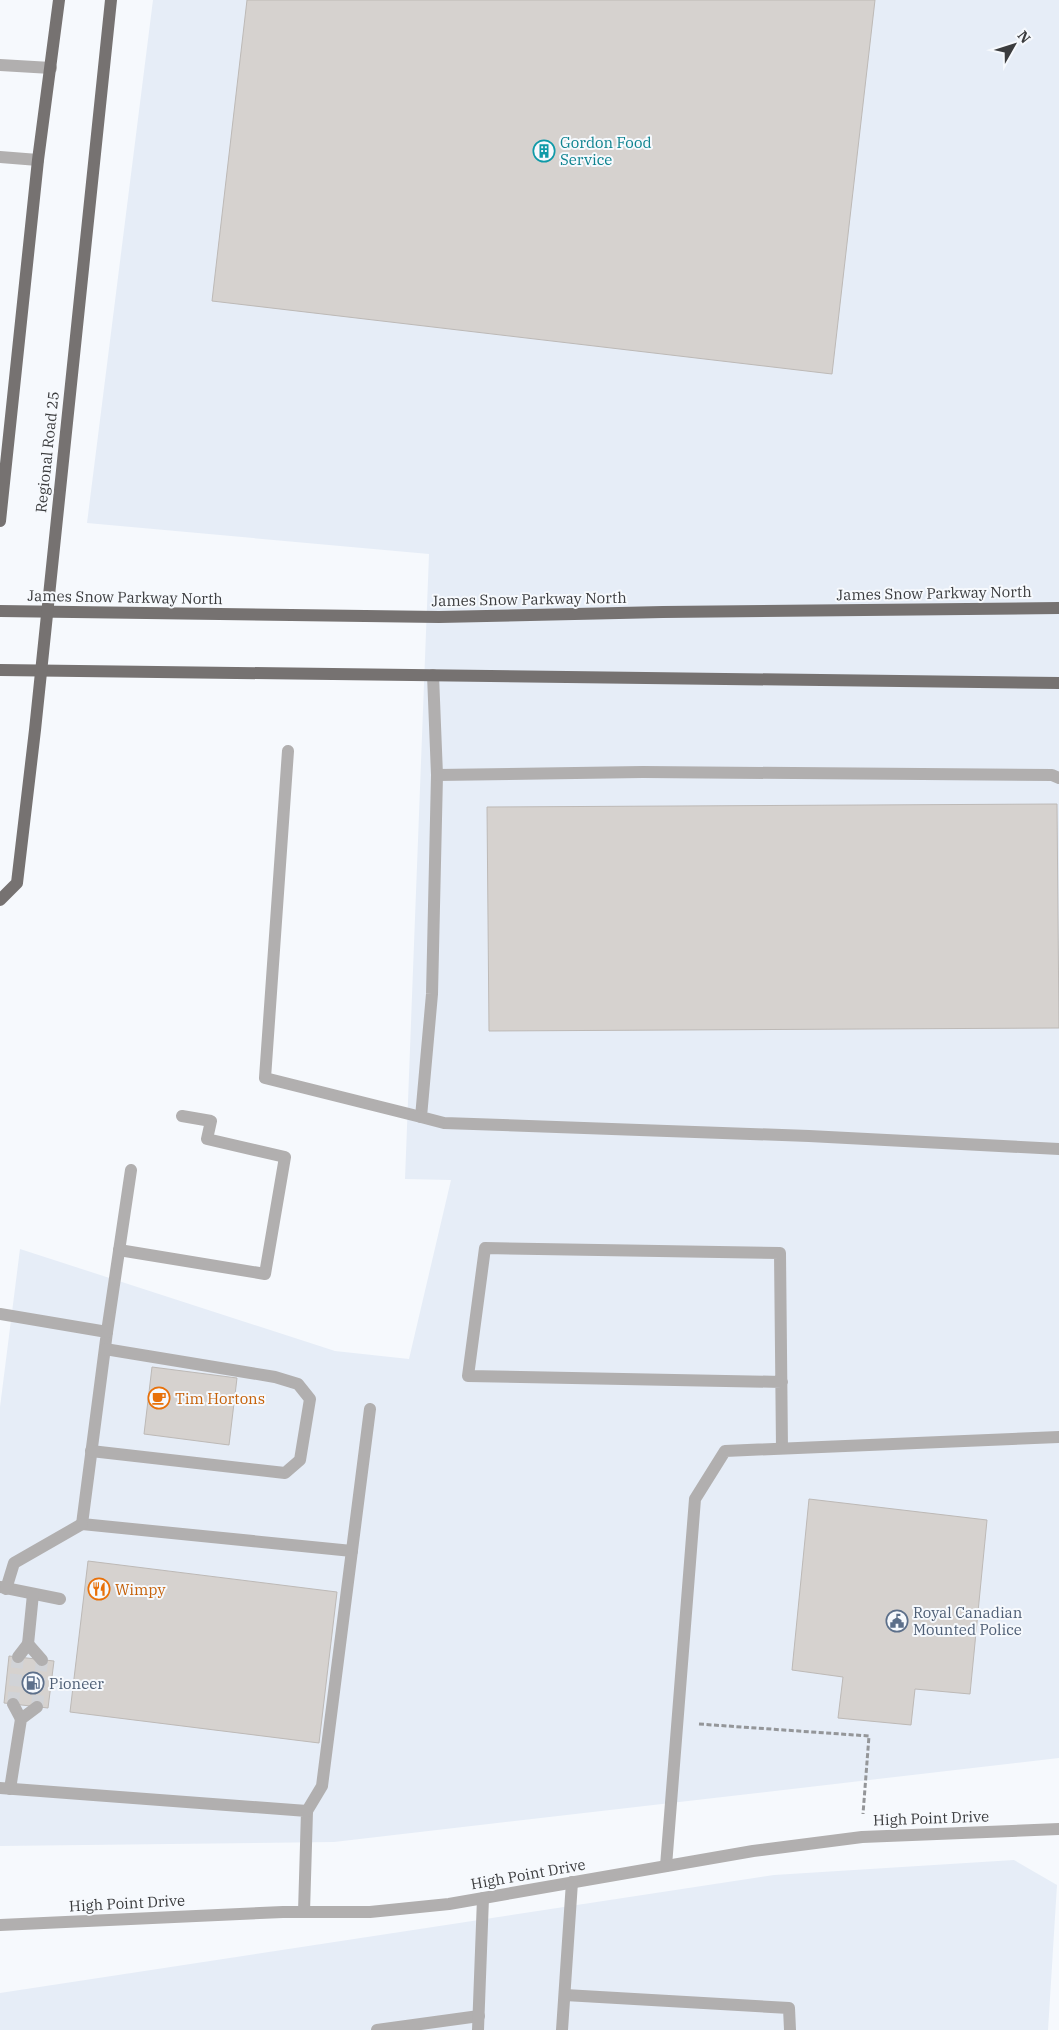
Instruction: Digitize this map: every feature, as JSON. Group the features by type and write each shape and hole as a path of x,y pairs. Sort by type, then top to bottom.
{"main road":[{"path":"0,521 38,160 59,0"},
{"name":"Regional Road 25","path":"0,900 17,884 35,730 111,0"},
{"name":"James Snow Parkway North","path":"0,611 439,617 653,612 1059,608"},
{"path":"0,670 1059,683"}],"street":[{"path":"0,65 51,68"},
{"path":"0,157 38,160"},
{"path":"422,1117 432,994 437,774 433,675"},
{"path":"288,751 265,1078 444,1123 809,1136 1059,1150"},
{"path":"437,774 643,772 1056,777"},
{"path":"119,1250 265,1274 284,1157 207,1139 211,1121 182,1116"},
{"path":"82,1524 104,1349 131,1170"},
{"path":"782,1382 468,1376 485,1248 780,1252 782,1382 782,1448"},
{"path":"0,1314 107,1332"},
{"path":"91,1451 285,1473 300,1460 310,1399 298,1384 275,1377 104,1349"},
{"path":"304,1912 307,1811 322,1786 370,1409"},
{"path":"666,1866 695,1499 725,1451 1059,1437"},
{"path":"60,1599 3,1588 14,1563 82,1524 352,1551"},
{"path":"18,1657 28,1644 34,1594"},
{"path":"28,1644 42,1660"},
{"path":"12,1704 21,1719"},
{"path":"36,1707 21,1719 5,1789 307,1811"},
{"name":"High Point Drive","path":"0,1925 304,1912 370,1912 449,1904 753,1851 862,1837 1059,1829"},
{"path":"562,2030 572,1882"},
{"path":"478,2030 483,1898"},
{"path":"565,1995 789,2008 790,2030"},
{"path":"377,2030 479,2016"}],"path":[{"path":"678,1723 869,1736 862,1837"}],"shaded area":[{"path":"153,0 1059,0 1059,1758 334,1842 0,1846 0,1407 20,1249 335,1351 409,1359 451,1180 405,1179 429,554 87,523"},
{"path":"1014,1860 1057,1885 1048,2030 0,2030 0,1993 774,1875"}],"building":[{"name":"Gordon Food Service","path":"247,0 875,0 832,374 212,301"},
{"path":"1057,804 1059,1028 489,1031 487,807"},
{"path":"152,1367 237,1378 229,1445 144,1434"},
{"path":"809,1499 987,1520 970,1694 915,1689 911,1725 838,1718 843,1677 792,1670"},
{"path":"88,1561 337,1592 319,1743 70,1712"},
{"path":"9,1656 54,1661 48,1708 4,1703"}],"tunnel":[{"path":"13,1704 18,1657"},
{"path":"37,1707 42,1660"}],"place":[{"name":"Gordon Food Service","path":"544,151"},
{"name":"Tim Hortons","path":"159,1398"},
{"name":"Wimpy","path":"99,1589"},
{"name":"Royal Canadian Mounted Police","path":"897,1621"},
{"name":"Pioneer","path":"33,1683"}]}
